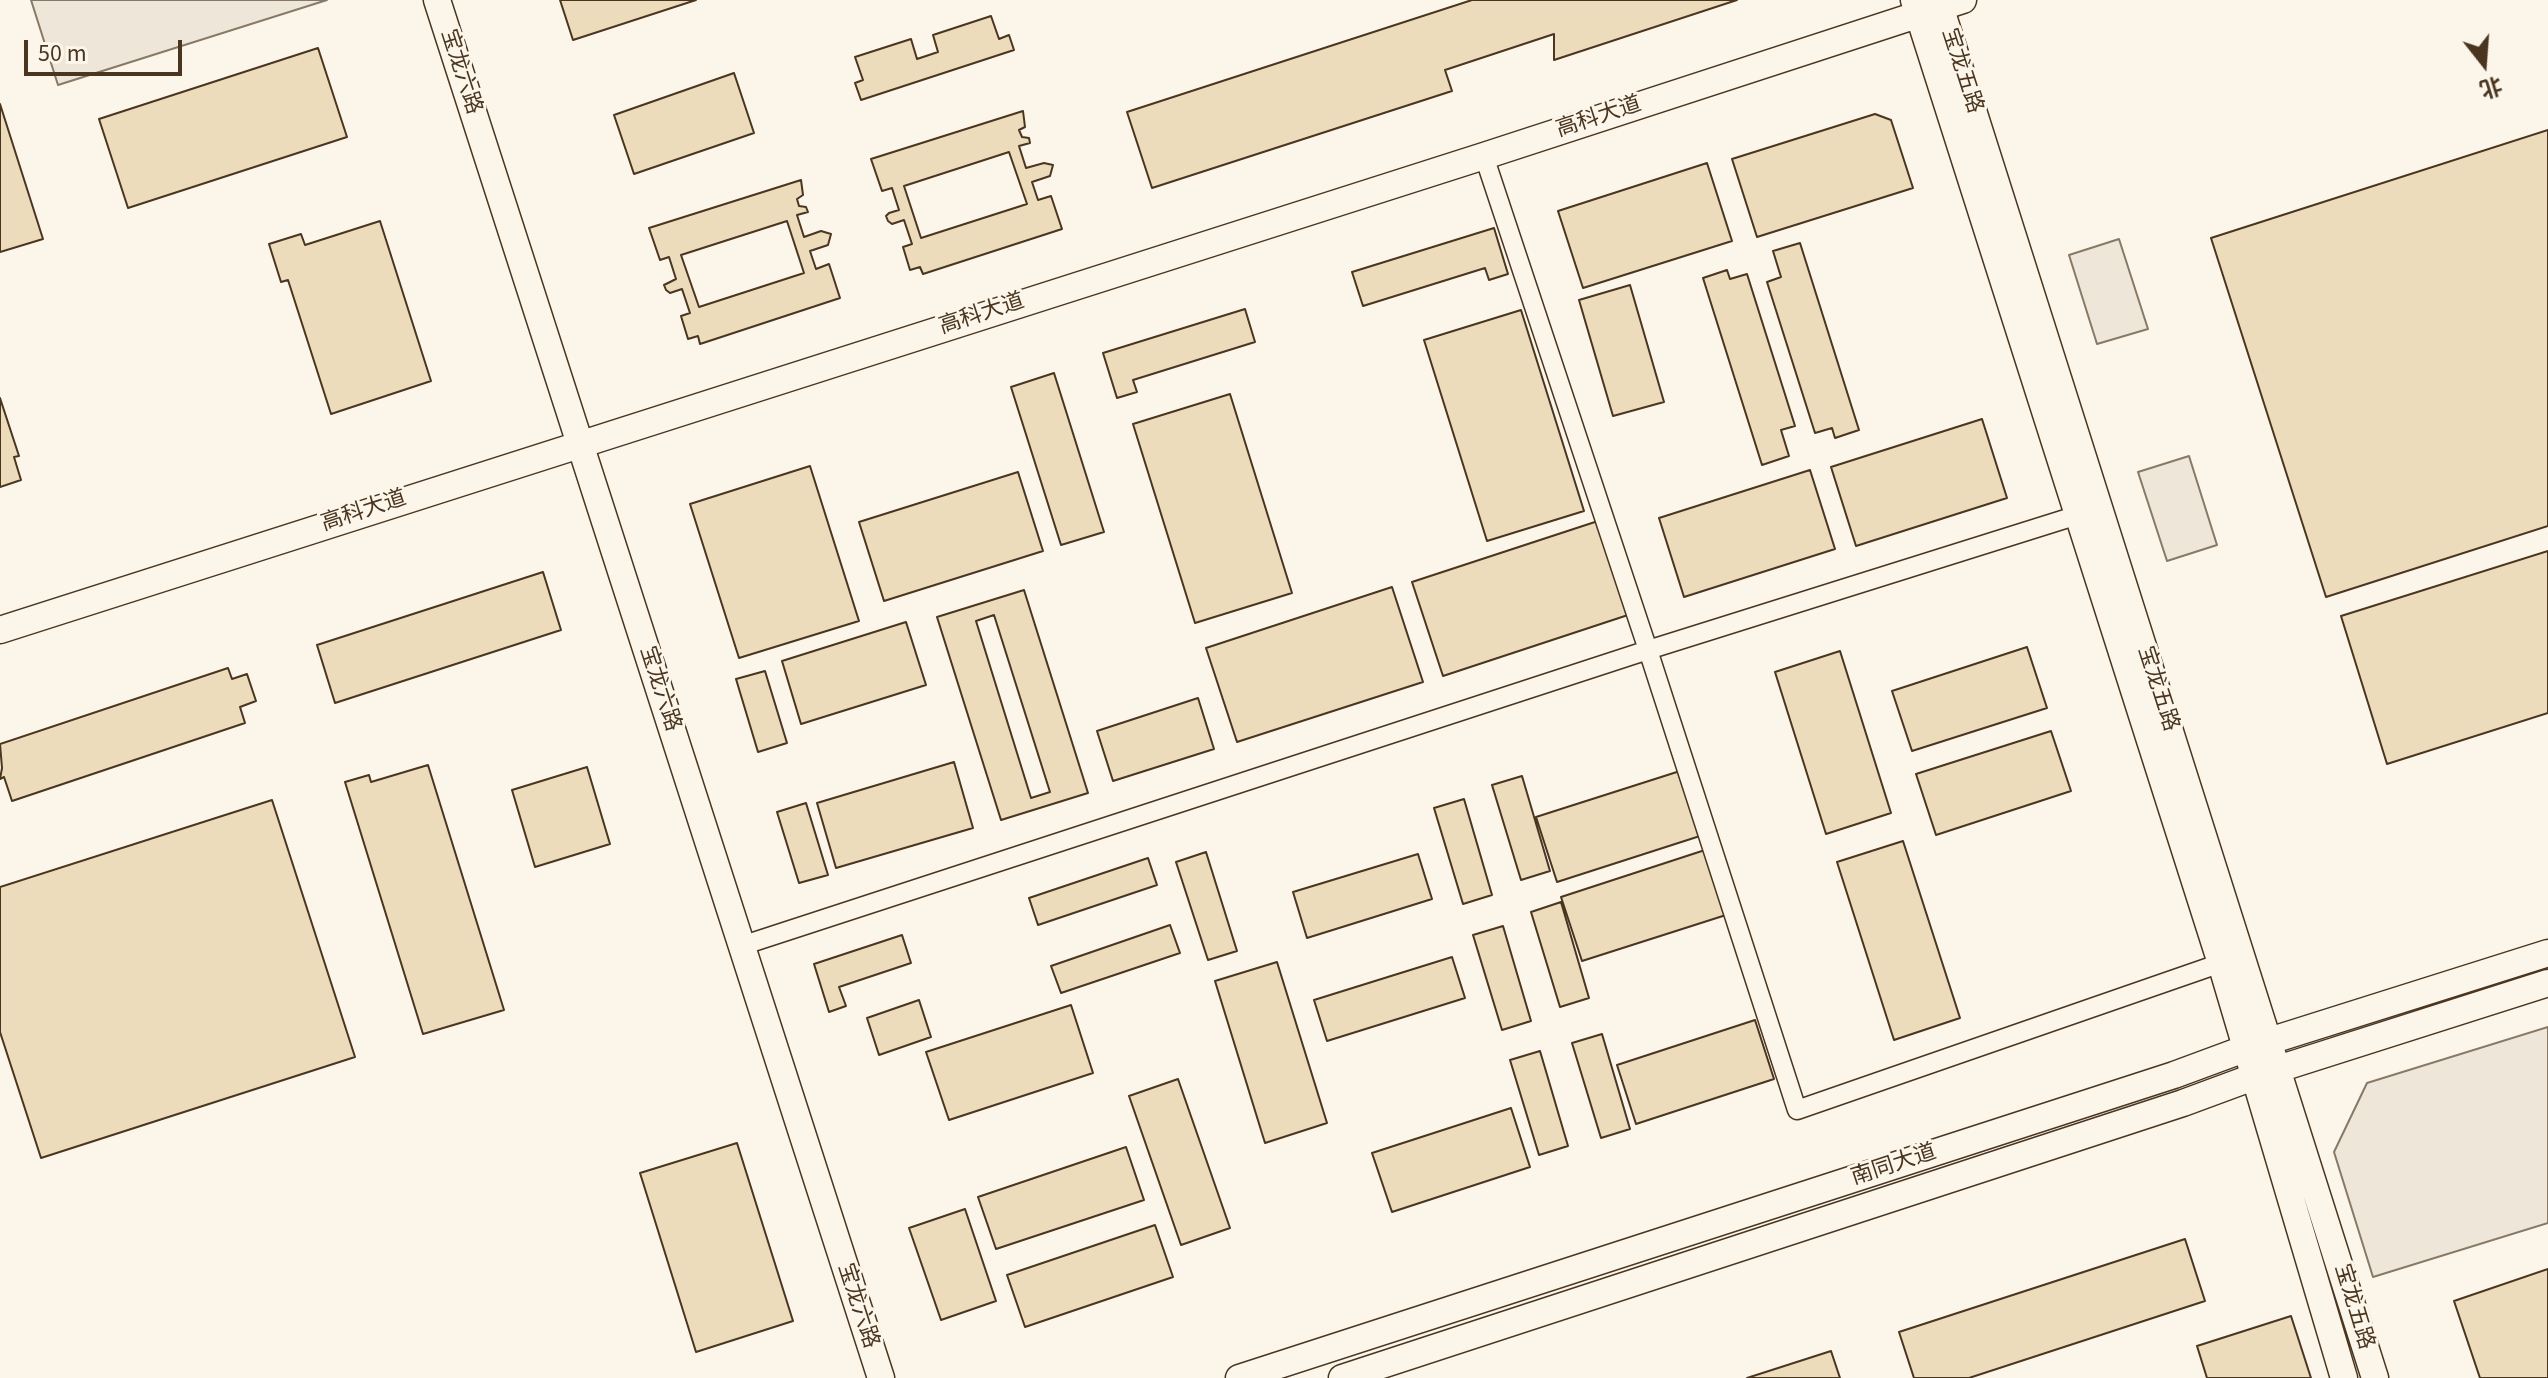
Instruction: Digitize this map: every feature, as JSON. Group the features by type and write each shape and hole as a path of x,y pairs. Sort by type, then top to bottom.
{"street":[{"name":"宝龙六路","path":"437,0 881,1378"},
{"name":"高科大道","path":"0,630 1484,156 1935,4"},
{"name":"宝龙五路","path":"1935,4 2078,515 2221,963 2258,1045"},
{"name":"宝龙五路","path":"1935,4 2258,1045 2375,1378"},
{"path":"1484,156 1797,1110 2221,963"},
{"path":"741,946 1648,650 2078,515"},
{"name":"南同大道","path":"1239,1378 2548,953"},
{"name":"南同大道","path":"1342,1378 2548,983"},
{"name":"宝龙五路","path":"2267,1073 2344,1378"}],"shaded area":[{"path":"31,0 327,0 58,85"},
{"path":"2119,239 2148,329 2097,344 2069,255"},
{"path":"2189,456 2217,545 2167,561 2138,472"},
{"path":"2548,1027 2548,1223 2373,1277 2334,1152 2367,1083"}],"building":[{"path":"560,0 696,0 573,40"},
{"path":"1472,0 1737,0 1554,60 1554,34 1445,70 1452,91 1152,188 1127,112"},
{"path":"991,16 999,39 1009,35 1014,50 861,100 855,83 863,80 855,57 911,39 917,59 938,52 933,35"},
{"path":"318,48 347,137 128,208 99,119"},
{"path":"734,73 754,133 634,174 614,115"},
{"path":"0,104 43,239 0,252"},
{"path":"1023,111 1025,127 1019,130 1022,137 1029,138 1030,143 1019,146 1026,168 1044,163 1053,165 1050,176 1032,182 1038,200 1051,196 1062,229 923,274 920,267 910,270 903,247 912,244 904,220 892,224 888,221 886,216 889,213 899,210 892,188 882,191 871,159","holes":["1009,152 1027,204 921,238 904,186"]},
{"path":"1875,114 1891,120 1913,188 1757,237 1732,159"},
{"path":"2548,130 2548,526 2326,597 2211,238"},
{"path":"1707,163 1732,241 1583,288 1558,211"},
{"path":"801,180 803,195 797,199 799,206 806,207 808,212 797,215 804,237 821,231 831,234 828,245 810,251 816,269 829,264 840,298 700,344 698,336 688,339 681,316 690,313 682,289 670,293 666,290 664,285 676,279 669,257 660,260 649,228","holes":["787,221 804,273 699,307 681,255"]},
{"path":"380,221 431,381 331,414 288,280 281,282 269,244 301,234 305,245"},
{"path":"1494,228 1508,274 1489,280 1485,268 1363,306 1352,272"},
{"path":"1800,243 1859,430 1835,438 1832,428 1815,433 1767,282 1781,277 1773,251"},
{"path":"1727,270 1730,279 1747,274 1795,426 1781,430 1789,456 1762,465 1703,278"},
{"path":"1630,285 1664,402 1613,416 1579,300"},
{"path":"1245,309 1255,342 1133,380 1137,392 1117,398 1103,353"},
{"path":"1521,310 1584,511 1487,541 1424,340"},
{"path":"1054,373 1104,532 1061,545 1011,387"},
{"path":"1230,394 1292,593 1195,623 1133,424"},
{"path":"0,398 19,456 14,457 21,480 0,487"},
{"path":"1982,419 2007,498 1856,546 1831,467"},
{"path":"810,466 859,621 739,658 690,504"},
{"path":"1810,470 1835,549 1684,597 1659,518"},
{"path":"1018,472 1043,551 884,601 859,522"},
{"path":"1598,521 1628,615 1443,676 1412,582"},
{"path":"2548,551 2548,713 2387,764 2341,616"},
{"path":"543,572 561,630 335,703 317,645"},
{"path":"1392,587 1423,682 1237,742 1206,648"},
{"path":"1024,590 1088,793 1001,820 937,617","holes":["994,615 1050,792 1031,798 976,621"]},
{"path":"906,622 926,685 801,724 782,661"},
{"path":"2027,647 2047,708 1912,751 1892,691"},
{"path":"1840,651 1891,813 1826,834 1775,672"},
{"path":"228,668 232,679 247,674 256,701 240,707 245,723 12,801 4,777 0,779 0,744"},
{"path":"765,671 787,743 758,752 736,679"},
{"path":"1198,698 1214,749 1113,781 1097,731"},
{"path":"2051,731 2071,791 1936,835 1916,774"},
{"path":"954,762 973,828 836,868 817,803"},
{"path":"428,765 504,1010 423,1034 345,782 369,775 371,782"},
{"path":"587,767 610,844 535,867 512,790"},
{"path":"1680,771 1700,836 1557,882 1536,817"},
{"path":"1522,776 1550,871 1521,880 1492,785"},
{"path":"1464,799 1492,895 1463,904 1434,808"},
{"path":"272,800 355,1057 41,1158 0,1032 0,887"},
{"path":"806,803 828,875 799,883 777,812"},
{"path":"1903,841 1960,1018 1894,1040 1837,862"},
{"path":"1705,850 1726,915 1582,961 1561,897"},
{"path":"1206,852 1237,951 1208,960 1176,862"},
{"path":"1418,854 1432,899 1307,938 1293,892"},
{"path":"1148,858 1157,885 1038,925 1029,898"},
{"path":"1561,902 1589,998 1560,1007 1531,912"},
{"path":"1170,925 1180,953 1061,993 1051,966"},
{"path":"1503,926 1531,1021 1502,1030 1473,935"},
{"path":"902,935 911,963 839,987 846,1006 829,1012 814,964"},
{"path":"1452,957 1465,998 1327,1041 1314,1000"},
{"path":"1277,962 1327,1123 1265,1143 1215,981"},
{"path":"919,1000 931,1037 879,1055 867,1018"},
{"path":"1071,1005 1093,1073 949,1120 926,1052"},
{"path":"1755,1020 1774,1079 1636,1124 1617,1065"},
{"path":"1602,1034 1630,1129 1601,1138 1572,1043"},
{"path":"1540,1051 1568,1146 1539,1155 1510,1060"},
{"path":"1178,1079 1230,1228 1181,1245 1129,1096"},
{"path":"1511,1108 1530,1167 1392,1212 1372,1153"},
{"path":"737,1143 793,1321 696,1352 640,1173"},
{"path":"1126,1147 1144,1200 996,1249 978,1197"},
{"path":"965,1209 996,1301 941,1320 909,1228"},
{"path":"1155,1225 1173,1277 1025,1327 1007,1275"},
{"path":"2185,1239 2205,1301 1969,1378 1914,1378 1899,1332"},
{"path":"2548,1269 2548,1378 2480,1378 2454,1301"},
{"path":"2291,1316 2311,1378 2207,1378 2197,1346"},
{"path":"1831,1351 1840,1378 1747,1378"}]}
